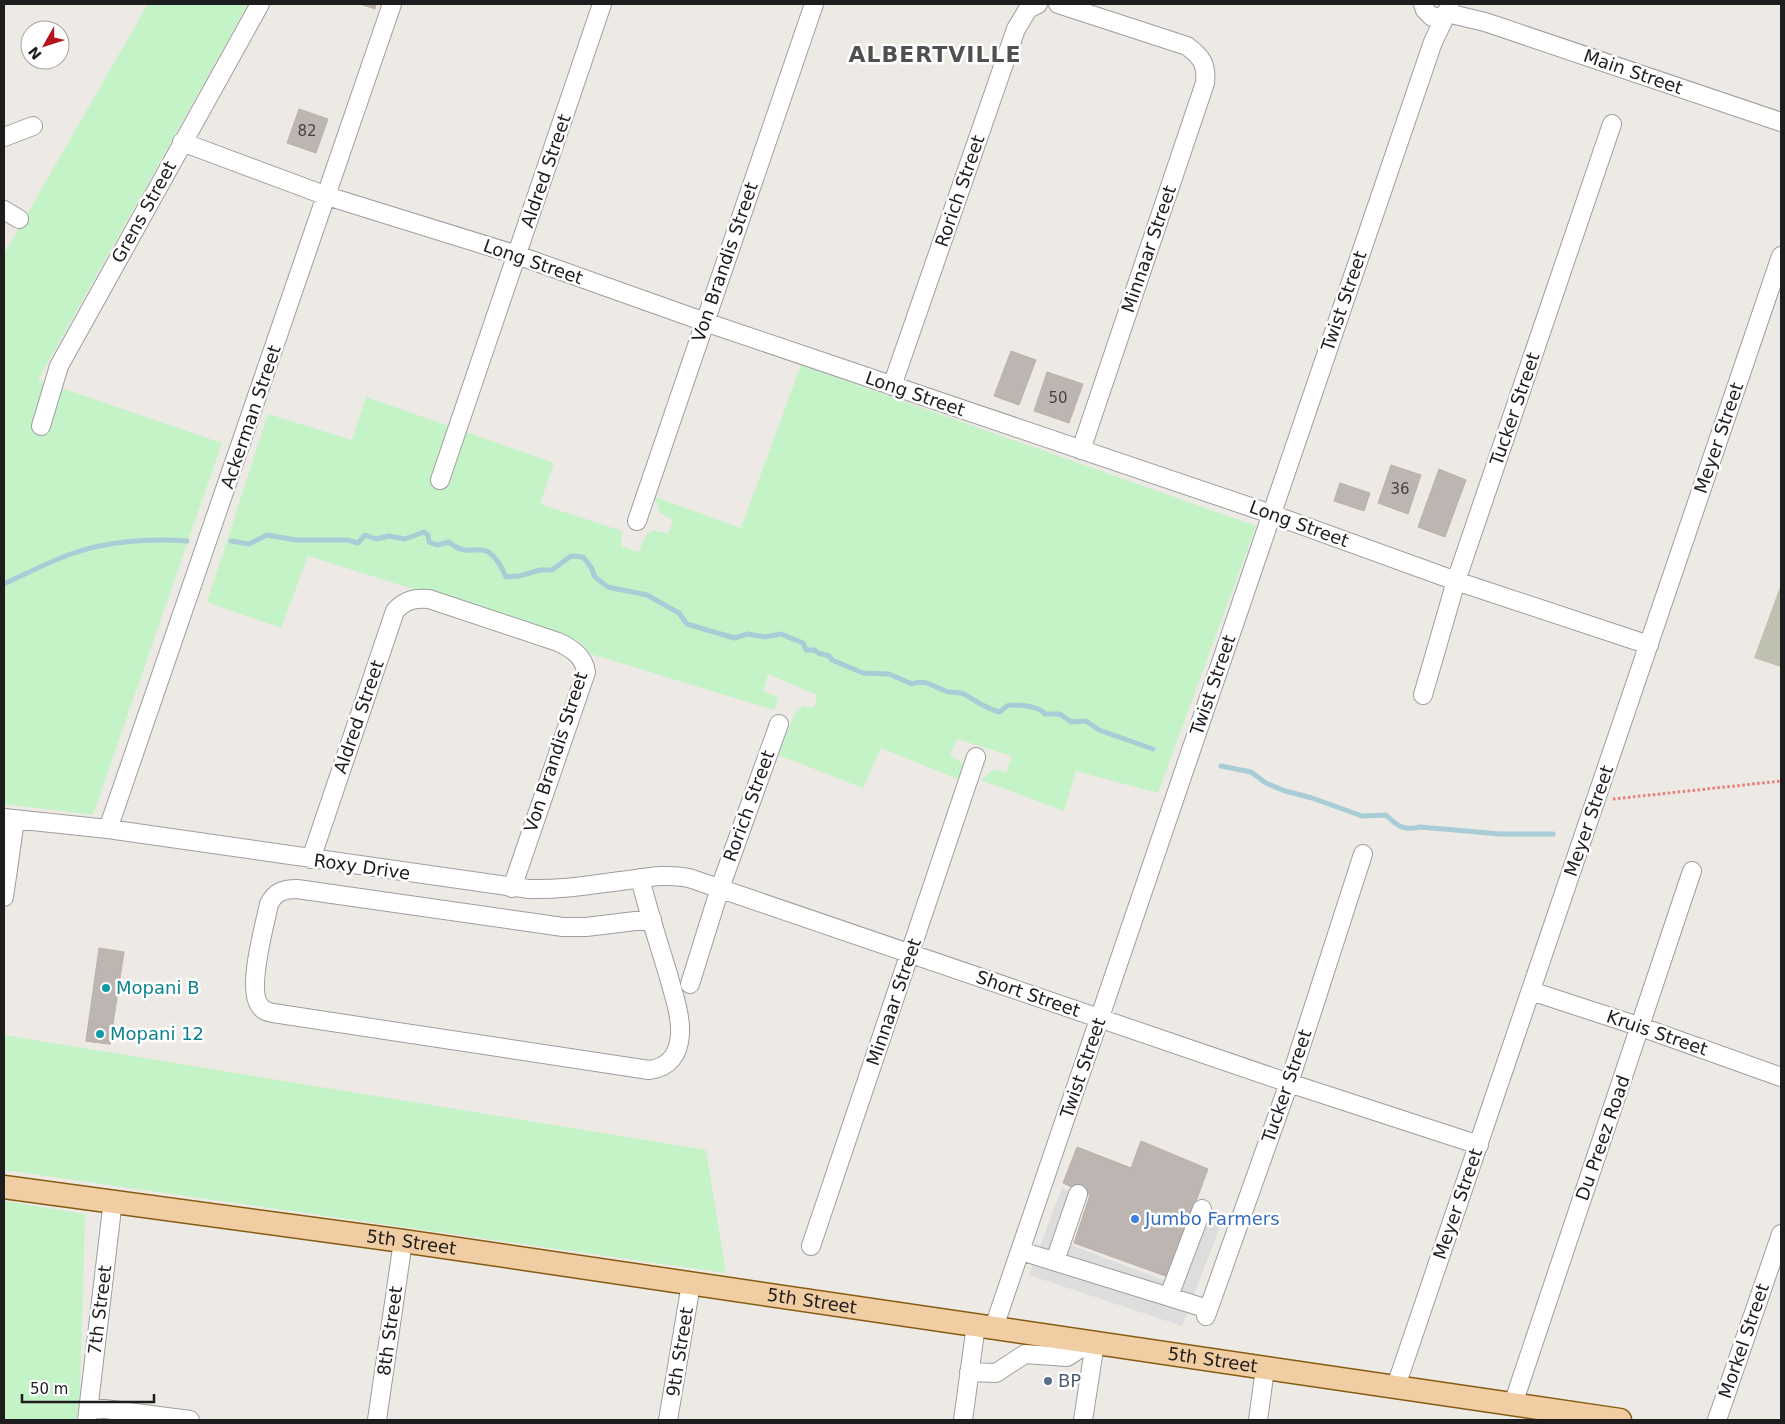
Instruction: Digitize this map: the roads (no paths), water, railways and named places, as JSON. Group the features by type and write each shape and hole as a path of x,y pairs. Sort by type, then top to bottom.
{"main road":[{"name":"5th Street","path":"4,1187 113,1200 402,1241 1265,1369 1396,1386 1513,1404 1552,1415 1620,1420"}],"street":[{"name":"Grens Street","path":"41,426 59,366 260,4"},
{"name":"Ackerman Street","path":"108,829 392,4"},
{"name":"Aldred Street","path":"440,480 602,4"},
{"name":"Von Brandis Street","path":"637,521 814,4"},
{"name":"Rorich Street","path":"892,386 1016,29 1028,9 1038,4"},
{"name":"Minnaar Street","path":"1058,4 1187,46 1202,58 1207,68 1205,83 1081,450"},
{"name":"Main Street","path":"1436,8 1485,22 1781,122"},
{"name":"Twist Street","path":"963,1420 969,1372 985,1326 1021,1251 1101,1018 1433,42 1436,8"},
{"name":"Tucker Street","path":"1423,694 1456,582 1612,124"},
{"path":"4,137 33,126"},
{"name":"Long Street","path":"182,142 327,196 517,255 705,322 1271,514 1456,582 1649,645"},
{"path":"4,210 19,219"},
{"name":"Meyer Street","path":"1396,1386 1781,256"},
{"name":"Aldred Street","path":"311,859 395,611 402,603 414,598 429,598"},
{"name":"Von Brandis Street","path":"429,598 558,642 570,648 581,658 585,666 586,672 512,888"},
{"name":"Rorich Street","path":"690,984 720,888 779,724"},
{"name":"Minnaar Street","path":"811,1246 976,757"},
{"path":"4,897 9,819"},
{"name":"Roxy Drive","path":"9,819 108,829 512,888 550,890 671,874 720,888"},
{"name":"Tucker Street","path":"1169,1296 1207,1312 1289,1083 1363,854"},
{"name":"Du Preez Road","path":"1513,1404 1692,871"},
{"path":"640,878 652,919 677,1006 680,1035 674,1057 668,1064 659,1069 649,1070 273,1013 265,1011 260,1006 255,993 254,981 269,904 273,896 289,889 563,927 586,927 652,919"},
{"name":"Short Street","path":"720,888 1289,1083 1479,1145"},
{"name":"Kruis Street","path":"1531,991 1641,1027 1781,1077"},
{"path":"1055,1261 1078,1194"},
{"name":"7th Street","path":"88,1413 113,1200"},
{"path":"1021,1251 1169,1296 1202,1209"},
{"name":"Morkel Street","path":"1717,1420 1781,1234"},
{"name":"8th Street","path":"378,1420 402,1241"},
{"name":"9th Street","path":"668,1420 691,1284"},
{"path":"969,1372 996,1374 1025,1354 1067,1357 1089,1342"},
{"path":"1083,1420 1089,1342"},
{"path":"1258,1420 1265,1369"},
{"path":"88,1413 190,1420"}],"waterway":[{"path":"231,541 249,544 267,535 296,540 348,540 358,543 365,535 376,539 389,536 405,539 424,532 428,535 429,542 437,545 449,542 458,548 485,551 492,554 506,577 519,576 540,570 552,570 571,556 583,557 591,567 595,577 608,587 647,595 679,613 687,624 734,638 748,634 765,637 781,634 803,643 806,650 815,650 818,653 829,656 832,660 863,673 889,674 912,684 917,682 926,683 949,692 964,694 1000,712 1008,706 1014,705 1033,708 1045,714 1060,714 1071,722 1086,721 1099,730 1153,749"},
{"path":"4,584 62,557 99,546 144,540 187,541"},
{"path":"1221,766 1251,772 1266,783 1285,791 1312,798 1362,816 1386,815 1397,825 1405,828 1420,827 1500,834 1553,834"}],"place":[{"name":"Mopani B","path":"106,988"},
{"name":"Mopani 12","path":"100,1034"},
{"name":"Jumbo Farmers","path":"1135,1219"},
{"name":"BP","path":"1048,1381"}],"district":[{"name":"ALBERTVILLE","path":"935,54"}]}
